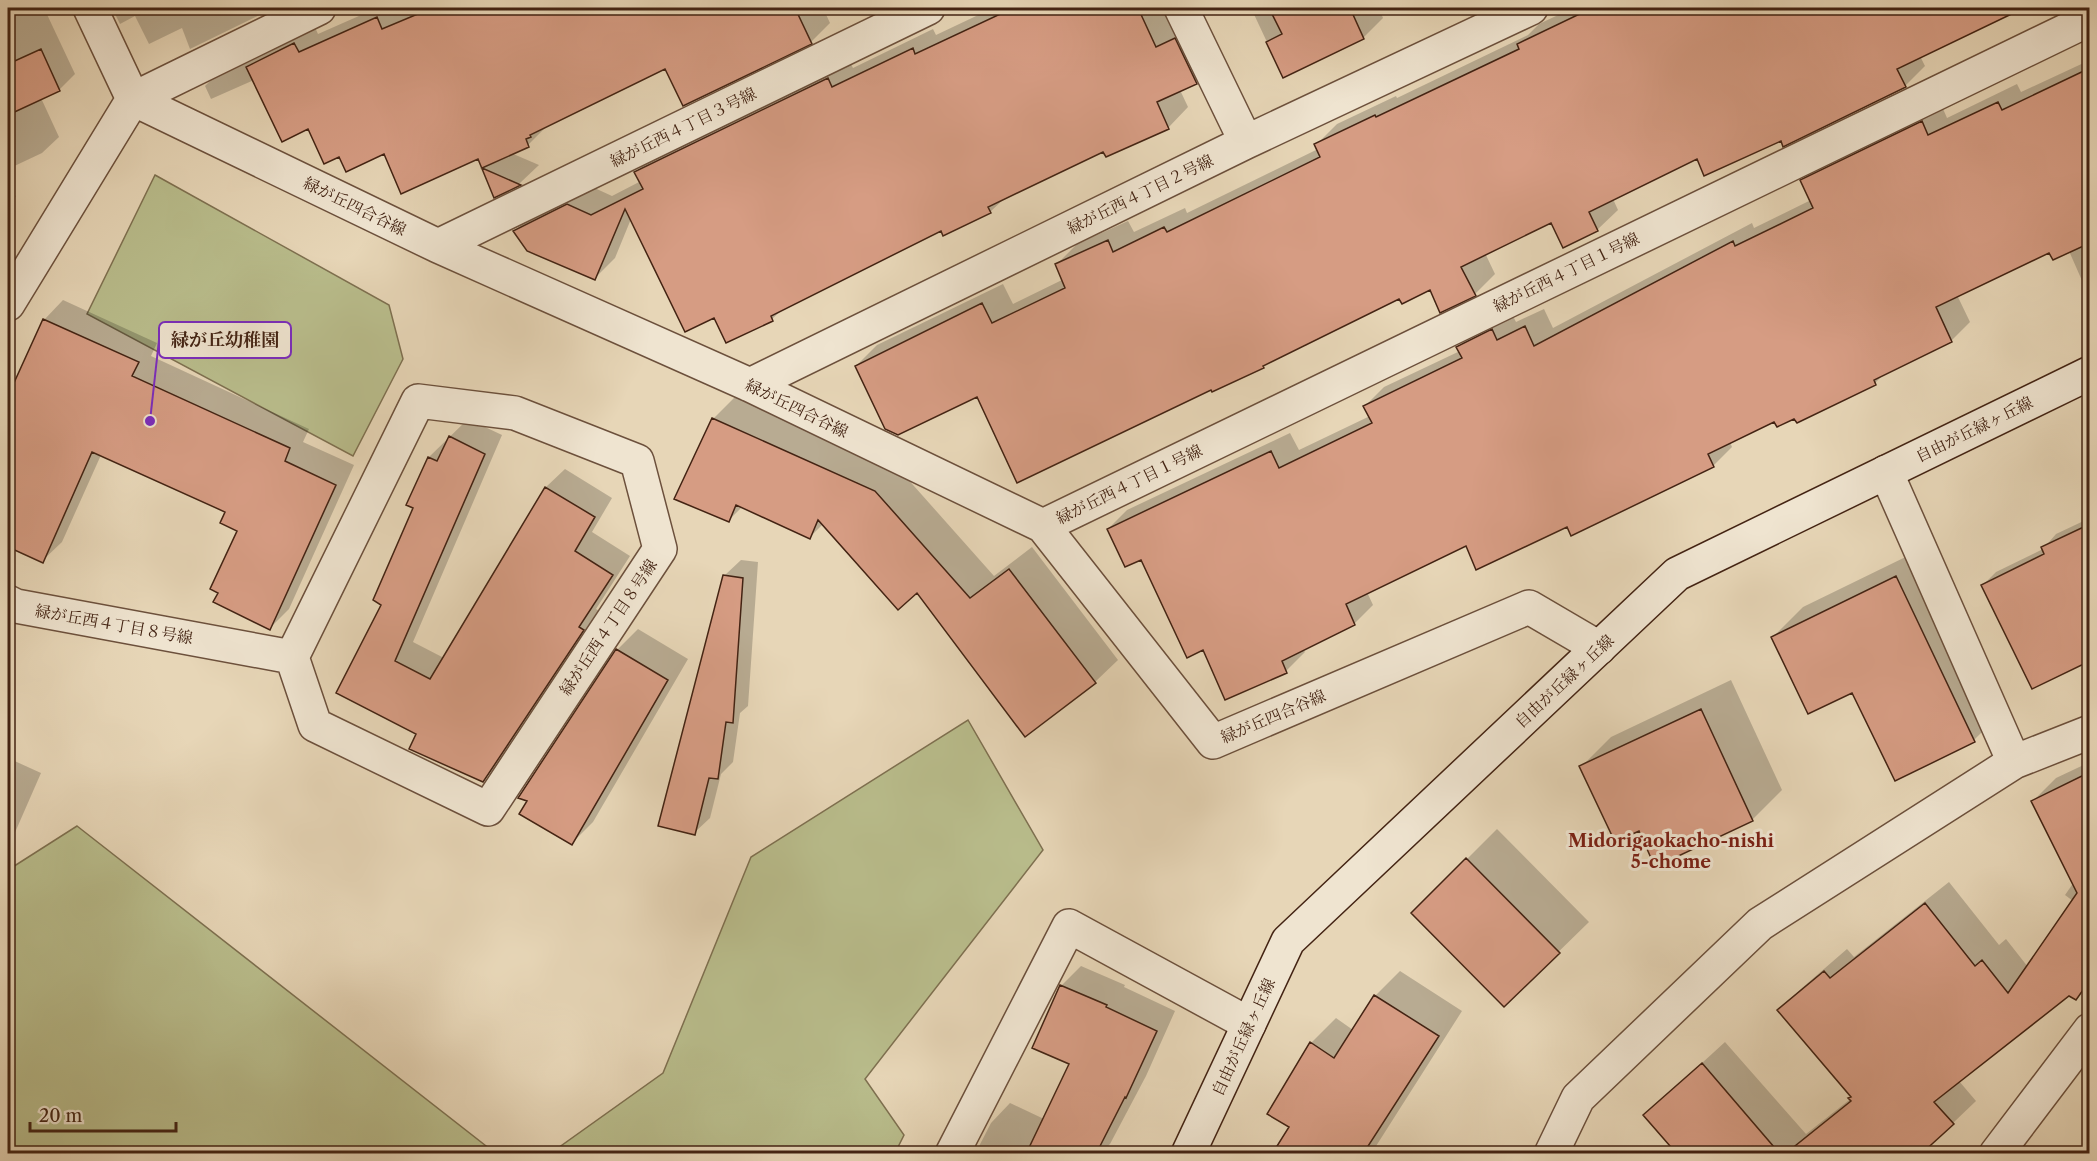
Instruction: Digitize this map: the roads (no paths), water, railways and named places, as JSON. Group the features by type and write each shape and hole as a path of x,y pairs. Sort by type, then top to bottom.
{"street":[{"path":"90,8 133,99"},
{"path":"9,298 133,99 319,8"},
{"name":"緑が丘西４丁目３号線","path":"438,246 928,8"},
{"path":"1181,8 1246,142"},
{"name":"緑が丘西４丁目２号線","path":"750,385 1246,142 1531,8"},
{"name":"緑が丘西４丁目１号線","path":"1043,526 2090,19"},
{"name":"緑が丘四合谷線","path":"133,99 438,246 750,385 1043,526 1214,742 1529,607 1599,648"},
{"name":"自由が丘緑ヶ丘線","path":"1188,1154 1288,940 1677,574 2090,373"},
{"name":"緑が丘西４丁目８号線","path":"418,401 515,413 637,461 660,549 488,809 315,725 292,657 418,401"},
{"path":"1886,472 2014,762"},
{"name":"緑が丘西４丁目８号線","path":"8,602 16,606 292,657"},
{"path":"1551,1154 1578,1098 1760,924 2014,762 2090,732"},
{"path":"952,1154 1069,926 1249,1024"},
{"path":"1996,1154 2090,1029"}],"place":[{"name":"緑が丘幼稚園","path":"150,421"}],"district":[{"name":"Midorigaokacho-nishi 5-chome","path":"1671,851"}]}
